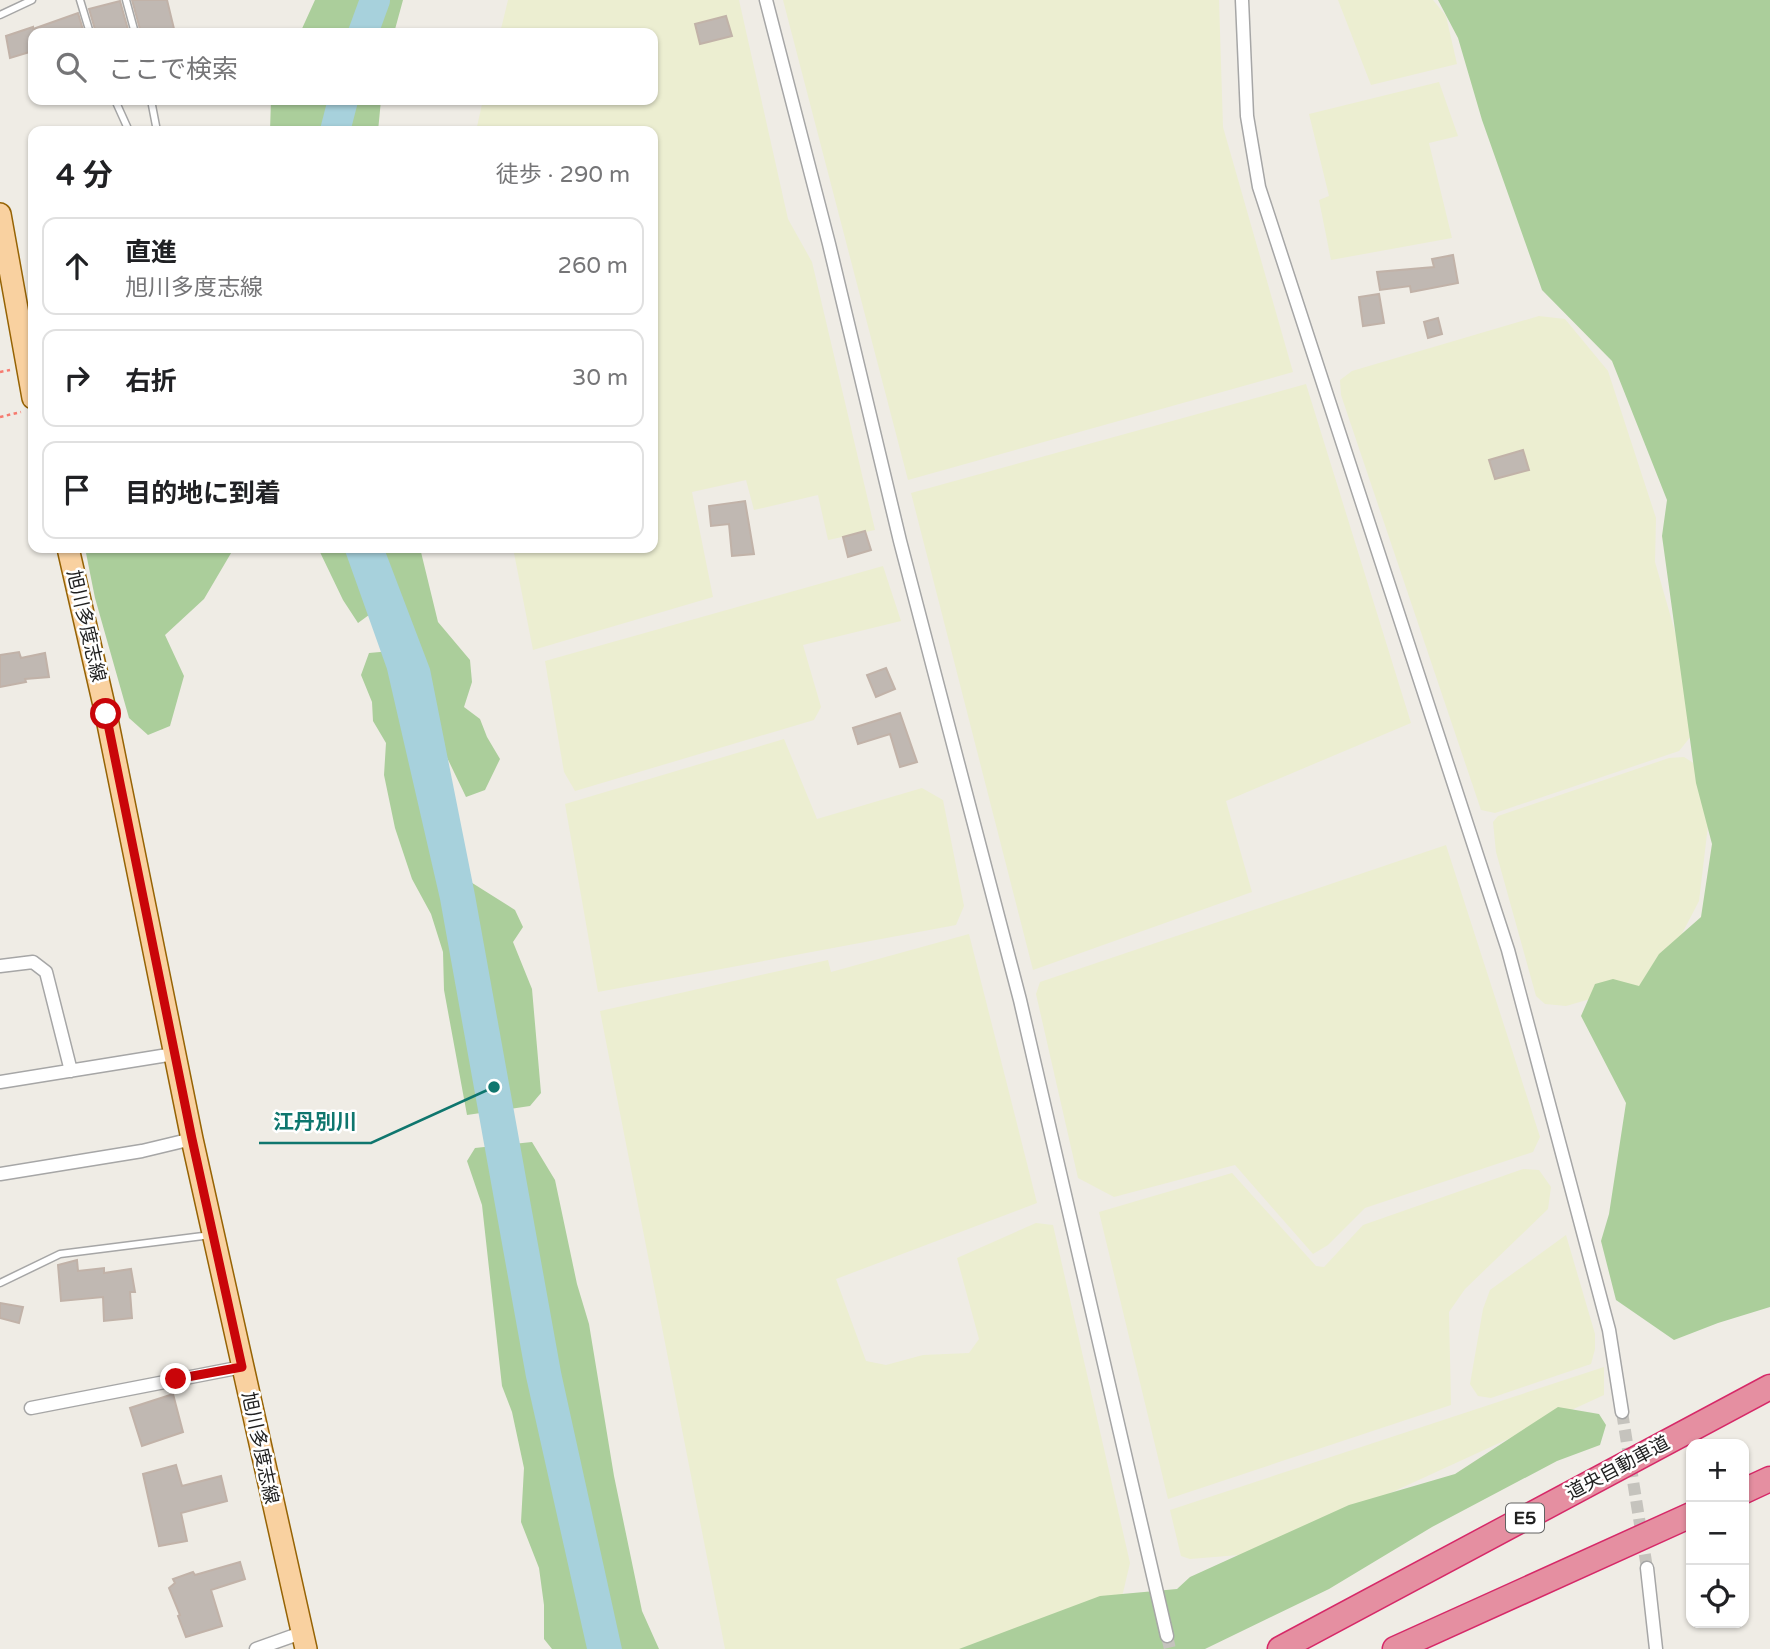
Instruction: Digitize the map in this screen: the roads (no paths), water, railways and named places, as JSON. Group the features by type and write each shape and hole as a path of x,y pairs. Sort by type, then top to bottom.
{"highway":[{"name":"道央自動車道","path":"1280,1649 1770,1387"},
{"path":"1749,1489 1770,1479"},
{"path":"1395,1649 1686,1517"}],"main road":[{"path":"0,214 27,405"},
{"name":"旭川多度志線","path":"69,553 106,714 192,1139 303,1641"}],"street":[{"path":"766,0 829,244 900,541 1020,1000 1167,1636"},
{"path":"1242,0 1247,116 1259,187 1508,950 1609,1330 1622,1412"},
{"path":"0,966 33,962 46,972 71,1071"},
{"path":"0,1082 174,1054"},
{"path":"0,1174 142,1151 192,1139"},
{"path":"31,1408 242,1367"},
{"path":"1647,1568 1656,1649"},
{"path":"256,1649 303,1641"}],"lane":[{"path":"0,15 32,0"},
{"path":"80,0 88,28"},
{"path":"127,0 134,28"},
{"path":"117,105 127,126"},
{"path":"152,105 155,126"},
{"path":"0,1283 60,1254 213,1235"}],"water":[{"path":"346,553 386,553 430,669 475,895 561,1372 622,1649 587,1649 526,1377 440,899 387,669"}],"waterway":[{"path":"365,28 375,0"},
{"path":"336,126 342,105"}],"tunnel":[{"path":"1622,1412 1647,1568"},
{"path":"1167,1636 1170,1649"}],"place":[{"name":"江丹別川","path":"494,1087"}]}
